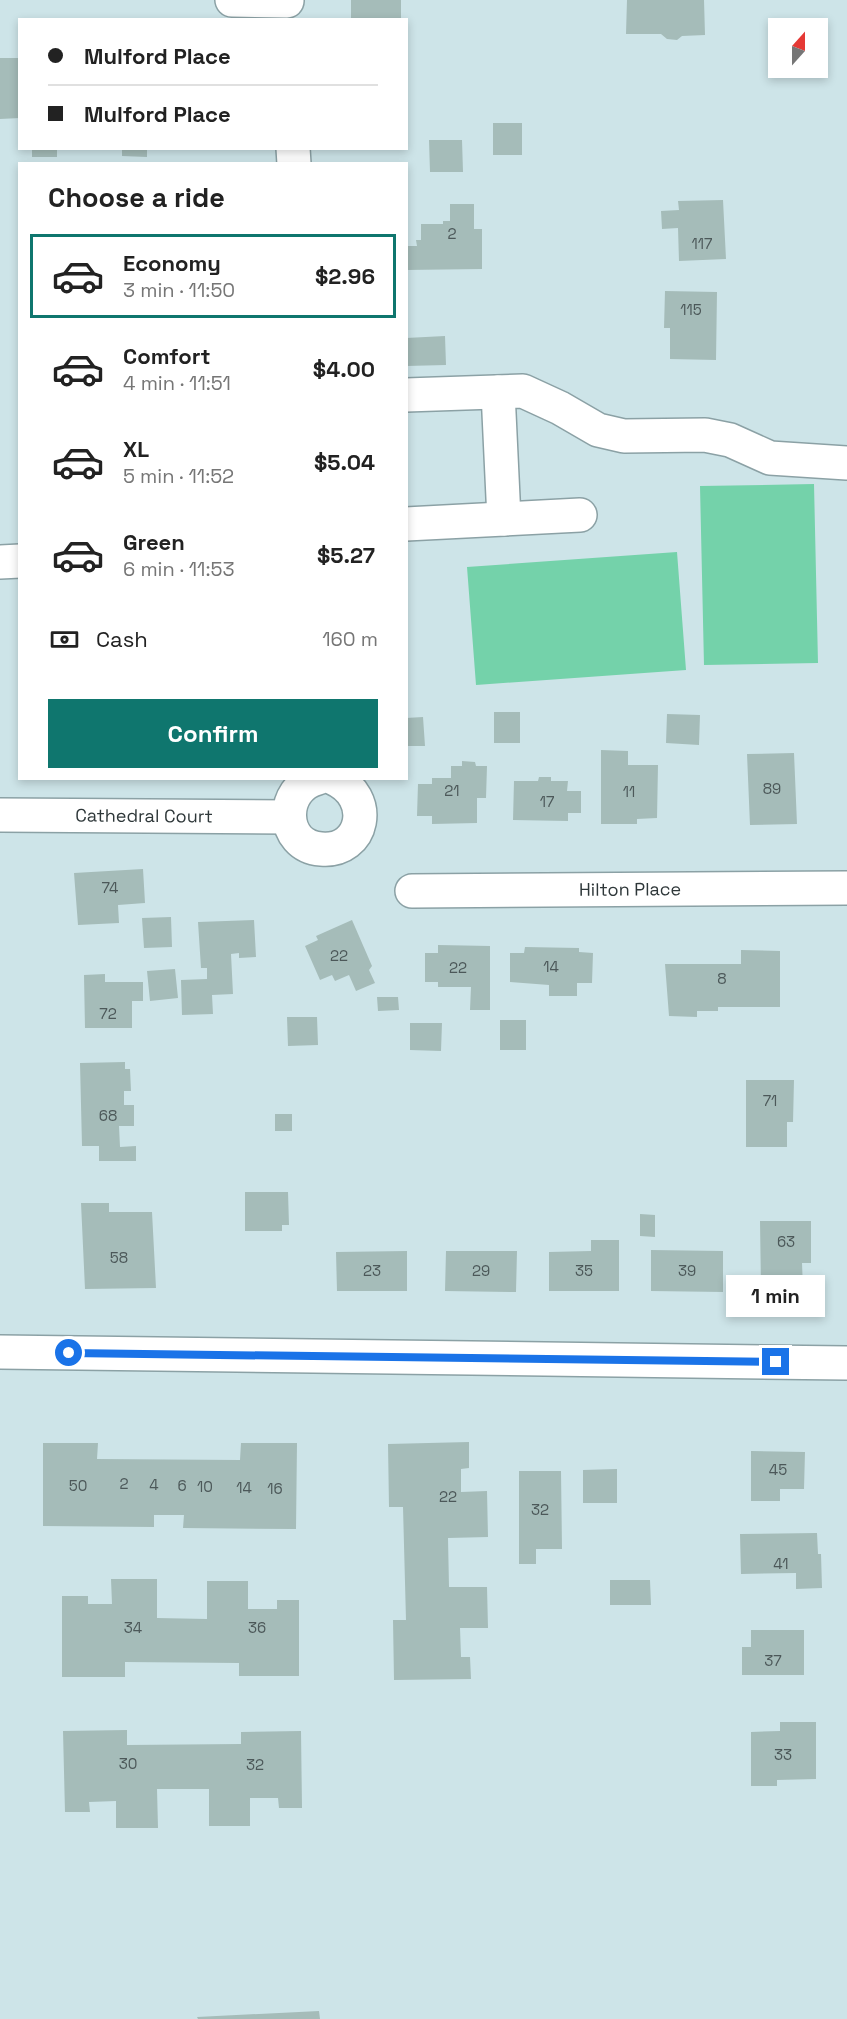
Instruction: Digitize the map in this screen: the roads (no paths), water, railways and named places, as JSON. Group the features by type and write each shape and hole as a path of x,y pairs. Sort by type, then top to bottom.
{"street":[{"path":"232,0 287,0 288,18"},
{"path":"408,395 523,391 561,408 598,430 624,436 705,435 730,440 770,458 847,464"},
{"path":"498,392 504,519"},
{"path":"408,524 580,515"},
{"path":"0,562 18,561"},
{"path":"314,780 300,787 293,795 288,817 299,839 309,846 334,849 345,843 360,823 361,811 352,790 336,780"},
{"name":"Cathedral Court","path":"0,815 288,817"},
{"name":"Hilton Place","path":"412,891 847,888"},
{"path":"0,1352 847,1363"}]}
